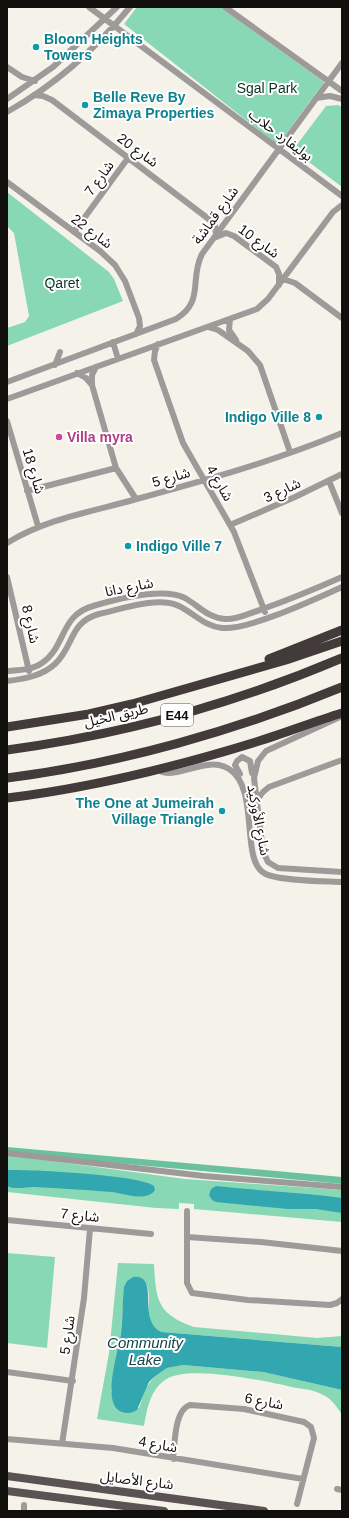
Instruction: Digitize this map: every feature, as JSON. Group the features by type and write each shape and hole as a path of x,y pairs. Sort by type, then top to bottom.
{"highway":[{"path":"240,672 258,663 342,630"},
{"path":"7,727 111,710 286,660 342,641"},
{"name":"طريق الخيل","path":"7,750 102,733 191,711 274,684 342,658"},
{"name":"E44","path":"7,778 64,769 144,751 255,719 342,687"},
{"path":"7,798 59,790 156,769 256,742 342,715"},
{"path":"7,731 26,725"}],"main road":[{"name":"شارع الأصايل","path":"7,1476 264,1511"},
{"name":"شارع الأصايل","path":"7,1491 164,1511"}],"street":[{"name":"بوليفارد حلاب","path":"89,7 341,194"},
{"path":"7,99 19,92 71,52 117,7"},
{"path":"7,112 34,95 84,58 115,26 130,7"},
{"path":"226,7 342,92"},
{"name":"شارع قماشة","path":"7,382 136,334 182,315 192,304 196,291 198,264 202,254 342,63"},
{"path":"7,67 18,75 35,80"},
{"path":"18,75 20,83 19,92"},
{"path":"51,83 50,92 52,100"},
{"name":"شارع 20","path":"34,95 43,96 52,100 210,220 215,226 214,236"},
{"path":"316,98 330,96 342,99"},
{"name":"شارع 7","path":"74,232 128,158"},
{"name":"شارع 22","path":"7,182 114,264 125,281 139,318"},
{"path":"7,404 9,398 206,326 257,309 268,299 334,212 342,205"},
{"path":"210,220 226,221"},
{"name":"شارع 10","path":"214,236 226,233 234,236 276,267 279,274 279,285"},
{"path":"292,268 296,283"},
{"path":"283,279 296,283 342,318"},
{"path":"139,318 145,325 154,327"},
{"path":"136,334 140,326 139,318"},
{"path":"230,319 229,330 239,344"},
{"path":"206,326 218,330 239,344 252,355 260,365 290,452"},
{"path":"113,342 118,359"},
{"path":"154,360 155,351 158,344"},
{"path":"139,351 148,354 154,360"},
{"path":"55,364 60,352"},
{"name":"شارع 4","path":"154,360 183,443 230,524 239,543 267,617"},
{"path":"96,367 92,375 92,385 116,468 136,499"},
{"path":"77,373 86,378 92,385"},
{"name":"شارع 18","path":"7,422 38,526"},
{"name":"شارع 5","path":"7,543 38,526 53,520 204,480 290,452 342,433"},
{"path":"27,490 116,468"},
{"name":"شارع 3","path":"230,524 295,497 342,474"},
{"path":"329,481 342,514"},
{"name":"شارع 8","path":"7,577 30,677"},
{"name":"شارع دانا","path":"7,671 29,668 42,663 55,649 66,626 72,618 81,611 93,606 162,593 184,598 205,613 219,618 233,618 263,608 342,577"},
{"name":"شارع دانا","path":"7,681 30,677 45,672 54,665 65,652 72,634 78,626 99,614 158,602 179,606 199,620 218,627 237,627 267,617 342,587"},
{"name":"شارع الأوركيد","path":"342,715 266,752 256,765 254,782 264,855 271,864 278,868 342,872"},
{"path":"245,796 244,781 235,767 238,759 244,757 250,761 254,782"},
{"name":"شارع الأوركيد","path":"256,801 260,794 269,787 342,760"},
{"name":"شارع الأوركيد","path":"156,769 163,773 170,774 208,764 222,766 234,773 238,778 245,796 254,860 260,870 273,876 342,882"},
{"path":"7,1153 204,1176 342,1188"},
{"path":"187,1211 186,1283 188,1288 195,1294 330,1305 337,1303 342,1299"},
{"name":"شارع 7","path":"7,1220 152,1234"},
{"name":"شارع 5","path":"62,1444 73,1380 90,1229"},
{"path":"187,1237 268,1242 342,1250"},
{"path":"7,1372 73,1380"},
{"name":"شارع 6","path":"173,1459 178,1416 184,1407 193,1404 244,1410 304,1422 311,1426 314,1438 297,1504"},
{"name":"شارع 4","path":"7,1439 113,1448 303,1479"}],"green space":[{"name":"Sgal Park","path":"137,7 220,7 324,82 278,145 124,24"},
{"path":"338,105 342,107 342,187 293,150 326,106"},
{"name":"Qaret","path":"7,192 109,272 114,279 123,301 7,346 7,328 25,322 29,316 14,233 7,226"},
{"path":"7,1147 342,1177 342,1184 7,1153"},
{"path":"7,1155 185,1179 342,1190 342,1222 194,1209 194,1204 179,1203 179,1209 156,1208 7,1192"},
{"path":"7,1253 55,1257 47,1348 7,1343"},
{"path":"118,1263 154,1264 156,1287 161,1304 172,1317 194,1327 317,1338 342,1336 342,1347 162,1332 155,1327 151,1321 146,1284 142,1278 136,1277 127,1281 124,1290 121,1332 111,1392 139,1408 146,1388 154,1377 167,1368 183,1365 263,1372 342,1390 342,1415 330,1399 313,1391 227,1375 191,1374 176,1375 160,1384 150,1401 144,1426 97,1419 109,1353"}],"water":[{"path":"7,1170 108,1176 145,1182 154,1186 155,1190 151,1194 141,1197 111,1192 73,1189 34,1187 14,1188 7,1186"},
{"path":"216,1186 342,1198 342,1213 316,1209 288,1209 216,1202 212,1200 209,1195 211,1189"},
{"name":"Community Lake","path":"133,1277 141,1278 146,1282 150,1319 154,1327 162,1332 342,1347 342,1390 263,1372 183,1365 167,1368 154,1377 149,1382 137,1410 130,1413 122,1412 116,1407 112,1399 111,1388 121,1333 124,1287 127,1281"}],"place":[{"name":"Bloom Heights Towers","path":"36,47"},
{"name":"Belle Reve By Zimaya Properties","path":"85,105"},
{"name":"Indigo Ville 8","path":"319,417"},
{"name":"Villa myra","path":"59,437"},
{"name":"Indigo Ville 7","path":"128,546"},
{"name":"The One at Jumeirah Village Triangle","path":"222,811"}]}
